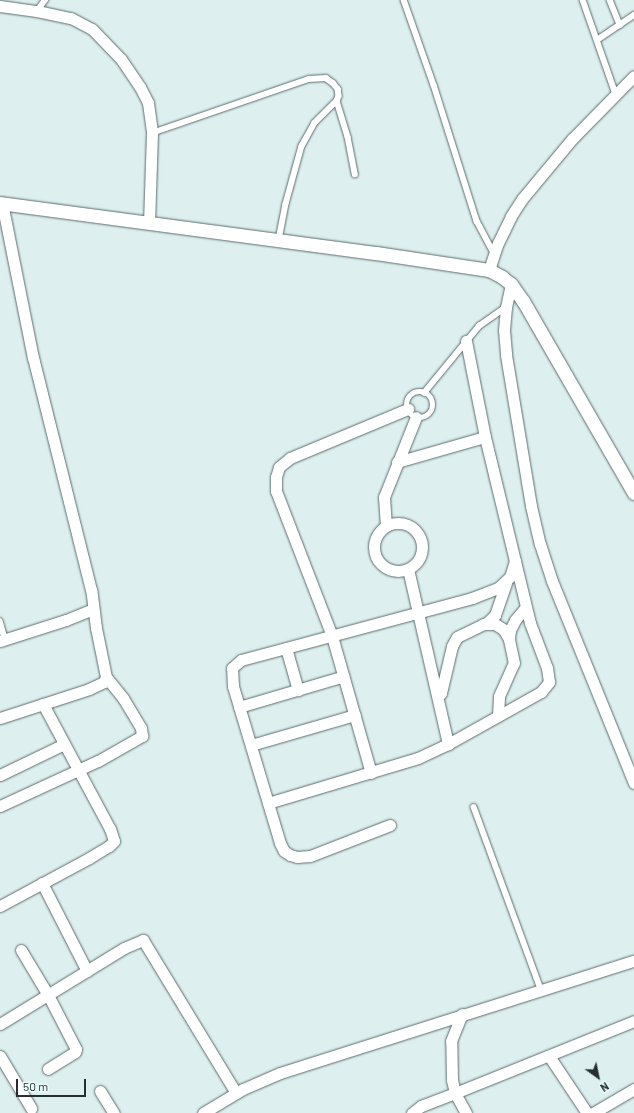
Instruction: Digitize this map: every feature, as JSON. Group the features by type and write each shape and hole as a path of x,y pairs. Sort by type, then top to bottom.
{"street":[{"path":"0,6 37,11 70,18 92,29 121,60 140,87 148,102 152,133 149,223"},
{"path":"489,270 511,216 522,199 572,140 634,76"},
{"path":"0,805 79,771 127,747 140,738 143,734 123,698 106,677 93,609 91,590 33,358 1,203 489,270 511,284 523,301 628,478 634,493"},
{"path":"511,284 506,308 504,330 506,355 519,444 540,544 552,581 634,783"},
{"path":"268,803 418,758 448,744 541,692 549,682 548,668 530,623 526,607 485,437 466,341"},
{"path":"386,526 384,497 397,462 412,413"},
{"path":"371,773 332,636 276,490 276,477 279,467 290,458 412,413"},
{"path":"397,462 485,437"},
{"path":"402,524 410,527 419,536 422,549 420,557 415,564 408,569 392,571 378,562 374,546 377,535 386,526 402,524"},
{"path":"438,697 441,693 452,646 457,637 483,624 495,615 515,561"},
{"path":"408,569 448,744"},
{"path":"390,824 310,856 297,858 290,855 280,843 239,706 231,674 232,668 241,660 472,598 498,588 506,583"},
{"path":"498,716 499,696 514,663 509,639 510,630 526,607"},
{"path":"2,640 66,620 93,609"},
{"path":"483,624 495,624 503,629 509,639"},
{"path":"286,648 298,690"},
{"path":"239,706 344,676"},
{"path":"0,718 99,685 104,682 106,677"},
{"path":"0,906 109,846 114,841 110,829 42,704"},
{"path":"251,745 355,715"},
{"path":"0,775 64,744"},
{"path":"42,883 87,971"},
{"path":"0,1024 124,948 139,940 145,941 180,1004 236,1093"},
{"path":"21,950 48,995 76,1050 48,1069"},
{"path":"203,1113 261,1080 280,1073 541,989 634,961"},
{"path":"462,1014 452,1041 452,1080 455,1093 466,1113"},
{"path":"412,1113 421,1106 634,1021"},
{"path":"0,1056 31,1108"},
{"path":"549,1056 587,1113"},
{"path":"593,1113 634,1089"},
{"path":"100,1091 114,1113"}],"lane":[{"path":"37,11 45,0"},
{"path":"404,0 434,85 477,221 495,254"},
{"path":"583,0 616,94"},
{"path":"610,0 620,25"},
{"path":"597,40 634,15"},
{"path":"152,133 313,78 326,78 333,83 340,93 337,101 315,123 302,146 286,204 279,241"},
{"path":"337,101 348,137 356,174"},
{"path":"424,393 479,326 506,308"},
{"path":"419,392 424,393 431,398 433,406 429,414 421,418 412,413 407,405 411,396 419,392"},
{"path":"0,621 2,640"},
{"path":"474,807 541,989"}]}
